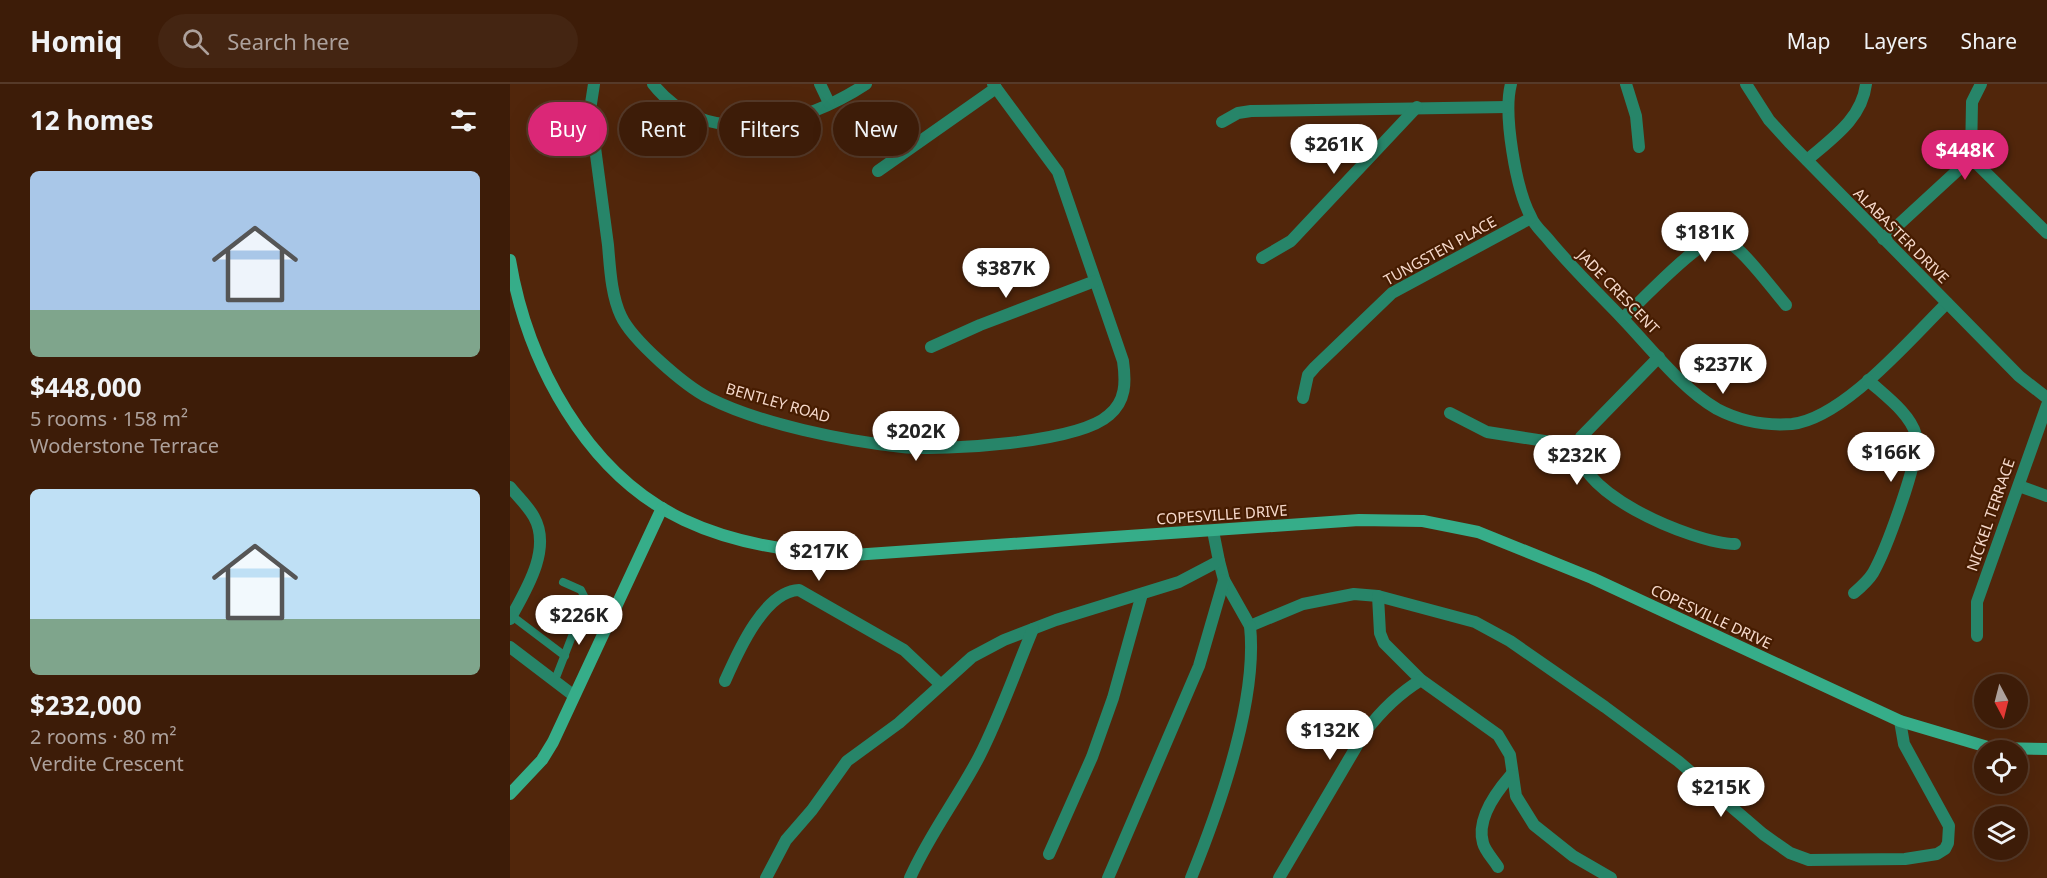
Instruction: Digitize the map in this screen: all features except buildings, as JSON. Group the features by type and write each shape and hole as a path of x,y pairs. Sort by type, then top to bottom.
{"street":[{"name":"BENTLEY ROAD","path":"594,84 590,110 611,275 620,314 630,330 690,386 740,411 803,429 902,447 1033,440 1086,429 1111,414 1125,387 1123,361 1058,172 995,86"},
{"path":"653,84 685,112 704,121 732,126 782,122 829,103 866,84"},
{"path":"820,84 829,103"},
{"name":"JADE CRESCENT","path":"1511,84 1507,107 1520,181 1531,218 1565,260 1659,357 1704,400 1733,416 1757,423 1792,424 1814,419 1835,408 1868,380 1947,303"},
{"path":"1626,84 1636,116 1640,147"},
{"name":"ALABASTER DRIVE","path":"1746,84 1769,120 1807,160 2019,376 2047,398"},
{"path":"1807,160 1852,119 1861,105 1866,84"},
{"path":"1883,239 1971,158 1972,102 1981,84"},
{"path":"878,171 995,86"},
{"path":"1262,258 1291,241 1418,107"},
{"path":"1222,123 1238,113 1251,111 1507,107"},
{"path":"1971,158 2047,233"},
{"name":"TUNGSTEN PLACE","path":"1302,398 1308,375 1392,293 1531,218"},
{"path":"1623,318 1695,251 1718,240 1728,242 1738,249 1786,305"},
{"name":"COPESVILLE DRIVE","path":"510,260 528,334 557,393 603,458 641,493 662,508 719,534 758,545 814,554 853,555 1359,520 1401,520 1449,524 1478,532 1592,578 1900,721 1990,748 2047,749"},
{"path":"931,347 980,325 1095,282"},
{"path":"1659,357 1588,428 1577,446 1579,459 1589,477 1627,504 1692,537 1719,544 1735,544"},
{"path":"1854,593 1868,581 1878,562 1913,466 1918,443 1916,432 1908,420 1868,380"},
{"name":"NICKEL TERRACE","path":"1977,636 1977,602 2047,405"},
{"path":"1450,413 1477,429 1487,432 1577,446"},
{"path":"2019,486 2047,496"},
{"path":"510,487 534,517 541,546 533,572 511,618"},
{"path":"510,794 542,760 662,508"},
{"path":"1191,878 1238,732 1251,668 1250,626 1224,580 1213,531"},
{"path":"766,878 786,840 819,800 847,760 899,723 940,684 986,648 1081,611 1179,582 1219,561"},
{"path":"1108,878 1198,666 1224,580"},
{"path":"725,681 741,645 760,616 790,592 799,590 904,650 940,684"},
{"path":"1049,854 1092,757 1113,698 1142,594"},
{"path":"1250,626 1314,602 1354,594 1378,596 1474,622 1510,641 1605,707 1678,761 1772,840 1790,853 1809,860 1905,859 1937,854 1945,849 1948,843 1949,826 1904,744 1900,721"},
{"path":"1378,596 1380,633 1384,644 1420,681 1503,740 1510,755 1511,775 1516,796 1534,825 1573,856 1611,878"},
{"path":"910,878 922,849 979,756 1009,693 1033,629"},
{"path":"510,647 573,695"},
{"path":"1279,878 1365,732 1380,713 1405,690 1420,681"},
{"path":"1498,867 1484,847 1481,831 1493,799 1511,775"}],"lane":[{"path":"555,680 586,600 581,590 562,582"},
{"path":"511,618 565,656"}]}
